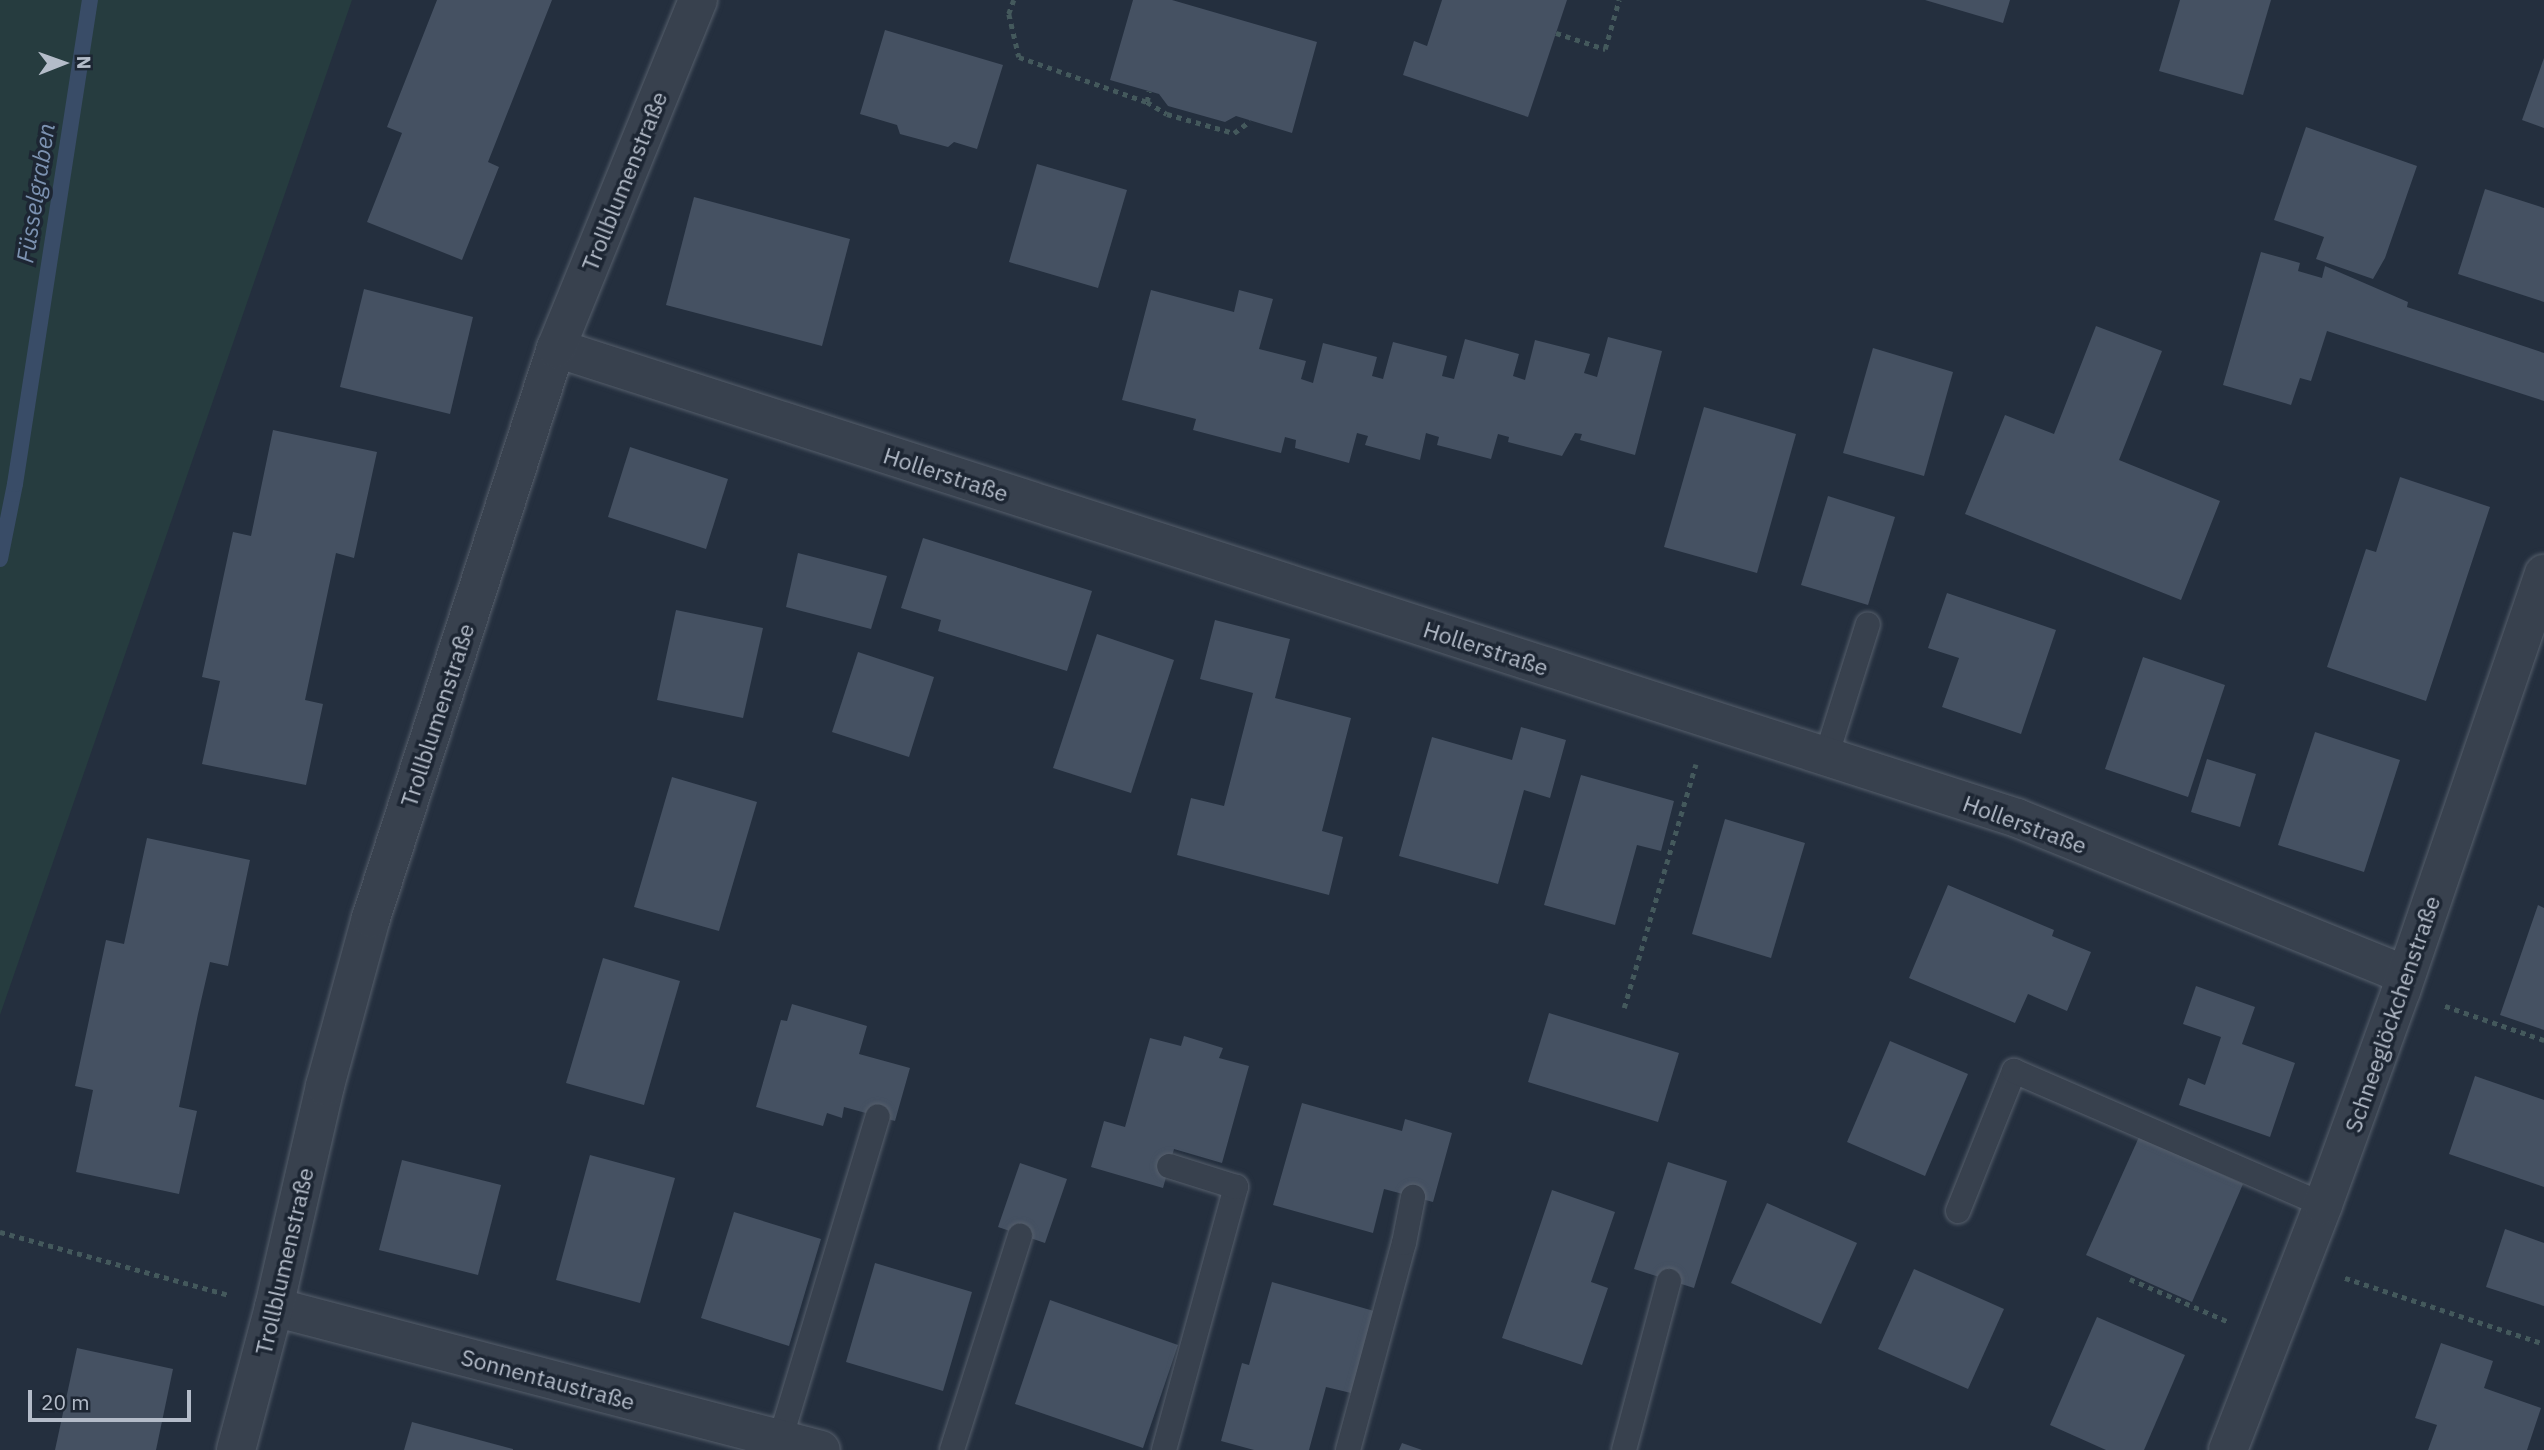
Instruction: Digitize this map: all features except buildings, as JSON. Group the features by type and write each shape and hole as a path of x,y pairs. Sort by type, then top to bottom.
{"street":[{"name":"Trollblumenstraße","path":"236,1450 274,1307 325,1086 371,918 556,348 698,0"},
{"name":"Hollerstraße","path":"556,348 2017,818 2404,983"},
{"name":"Schneeglöckchenstraße","path":"2228,1450 2301,1264 2404,983 2544,574"},
{"name":"Sonnentaustraße","path":"274,1307 757,1440 821,1450"}],"lane":[{"path":"1826,757 1868,624"},
{"path":"1958,1211 2014,1071 2323,1205"},
{"path":"757,1440 878,1116"},
{"path":"1164,1450 1236,1187 1169,1166"},
{"path":"1348,1450 1404,1243 1413,1196"},
{"path":"952,1450 1020,1235"},
{"path":"1624,1450 1669,1281"}],"path":[{"path":"1014,0 1009,14 1019,57 1147,102 1167,114 1234,133 1250,121"},
{"path":"1556,33 1605,49 1619,0"},
{"path":"1147,102 1149,91"},
{"path":"1624,1008 1709,719"},
{"path":"2404,983 2544,1040"},
{"path":"0,1232 274,1307"},
{"path":"2301,1264 2544,1344"},
{"path":"2130,1279 2189,1305"}],"green space":[{"path":"0,0 352,0 0,1015"}],"waterway":[{"name":"Füsselgraben","path":"0,559 15,484 90,0"}]}
